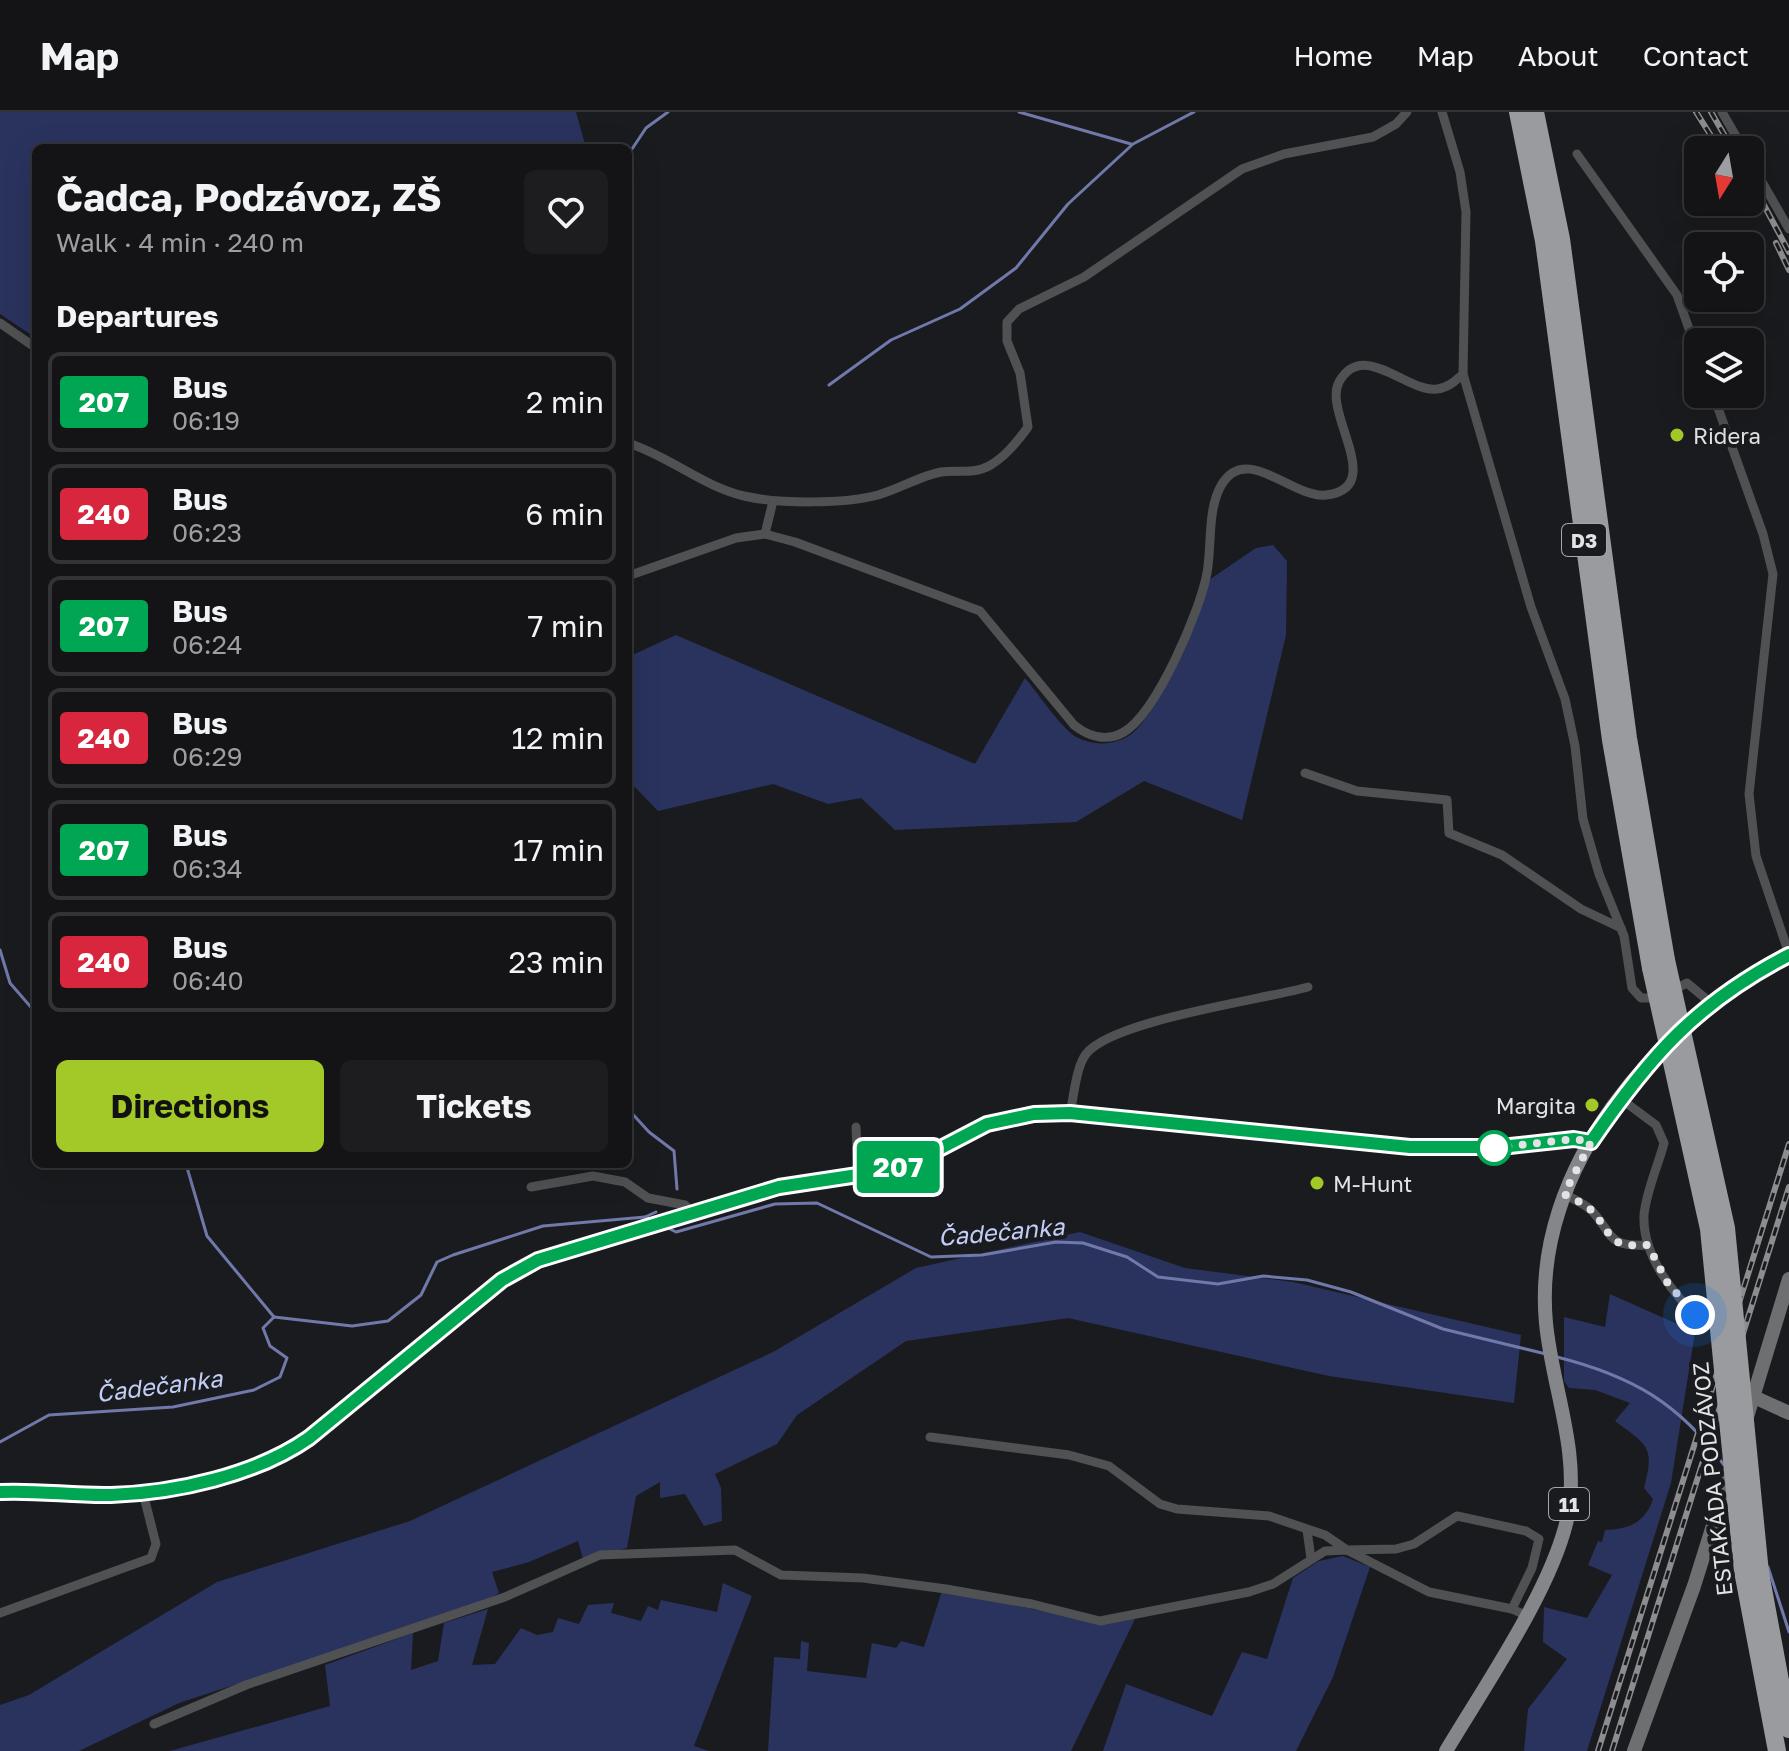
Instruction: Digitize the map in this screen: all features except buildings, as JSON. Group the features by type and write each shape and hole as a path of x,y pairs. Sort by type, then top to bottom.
{"highway":[{"name":"D3","path":"1518,112 1544,241 1611,740 1659,964"},
{"name":"D3","path":"1535,112 1561,239 1659,964"},
{"name":"ESTAKÁDA PODZÁVOZ","path":"1659,964 1713,1157 1726,1228 1760,1573 1789,1729"},
{"name":"ESTAKÁDA PODZÁVOZ","path":"1659,964 1709,1229 1743,1571 1777,1751"}],"main road":[{"name":"11","path":"1446,1751 1518,1612 1555,1556 1569,1504 1570,1464 1548,1342 1546,1263 1564,1194 1591,1142 1664,1045 1711,1003 1789,954"}],"street":[{"path":"632,445 682,465 718,487 743,496 773,501 847,502 941,472 962,473 988,467 1013,447 1028,427 1020,373 1007,341 1007,322 1019,309 1084,277 1242,169 1284,154 1373,137 1396,124 1407,112"},
{"path":"1442,112 1460,172 1466,212 1463,374 1523,580 1565,699 1575,746 1583,819 1599,874 1621,928 1629,979 1637,994 1654,1000 1687,983 1711,1003"},
{"path":"1722,112 1736,136"},
{"path":"1577,154 1677,295 1689,328"},
{"path":"1764,185 1789,229"},
{"path":"0,323 32,345"},
{"path":"632,575 736,538 765,534 795,542 980,611 1074,725 1094,736 1116,736 1141,716 1188,631 1207,572 1218,491 1229,475 1246,468 1257,469 1311,494 1335,493 1348,483 1354,462 1335,405 1336,388 1343,375 1362,366 1375,366 1420,387 1435,390 1447,386 1463,374"},
{"path":"1718,408 1763,534 1773,574 1749,794 1756,856 1789,954"},
{"path":"765,534 773,501"},
{"path":"1305,773 1357,791 1447,800 1449,833 1502,855 1588,913 1621,928"},
{"path":"1070,1113 1084,1056 1098,1041 1188,1012 1308,987"},
{"path":"1621,1099 1656,1125 1664,1143 1644,1215 1648,1245 1667,1282 1703,1321"},
{"path":"0,1492 143,1493 250,1470 280,1458 502,1280 538,1260 779,1187 858,1176 916,1161 1005,1117 1070,1113 1410,1147 1501,1147 1574,1139 1591,1142"},
{"path":"856,1127 858,1176"},
{"path":"531,1187 593,1176 625,1182 648,1198 685,1205 692,1213"},
{"path":"1564,1194 1592,1212 1605,1233 1615,1241 1648,1245"},
{"path":"1634,1751 1694,1586 1789,1279"},
{"path":"1754,1397 1789,1413"},
{"path":"154,1724 246,1685 505,1597 600,1555 735,1550 781,1575 863,1578 932,1587 1032,1604 1100,1621 1249,1592 1273,1584 1325,1551 1347,1550 1396,1549 1414,1544 1457,1516 1526,1531 1539,1539 1539,1550 1518,1612 1429,1592 1347,1550 1325,1535 1269,1516 1177,1509 1147,1495 1109,1466 1069,1455 930,1437"},
{"path":"0,1613 151,1558 156,1544 143,1493"},
{"path":"1307,1530 1311,1559"}],"shaded area":[{"path":"0,112 576,112 585,144 32,144 32,335 0,314"},
{"path":"1273,545 1287,561 1286,635 1242,820 1144,781 1076,822 895,830 861,798 828,804 773,784 658,811 632,784 632,655 676,635 975,764 1025,678 1058,719 1078,738 1101,743 1124,739 1147,717 1169,680 1189,638 1209,580 1256,548"},
{"path":"1080,1232 1185,1268 1293,1282 1521,1335 1514,1403 1329,1376 1068,1318 906,1341 797,1415 777,1444 715,1474 721,1488 722,1521 704,1526 685,1494 660,1498 660,1482 636,1496 627,1548 583,1559 578,1541 529,1562 492,1572 499,1593 478,1605 179,1703 79,1751 0,1751 0,1705 29,1695 217,1582 410,1521 773,1352 916,1268"},
{"path":"1610,1294 1695,1332 1671,1483 1587,1751 1524,1751 1528,1709 1567,1659 1543,1642 1544,1607 1587,1618 1612,1575 1588,1565 1598,1541 1602,1542 1605,1530 1629,1526 1641,1519 1653,1499 1644,1488 1649,1463 1646,1448 1615,1421 1630,1403 1595,1390 1569,1388 1564,1381 1564,1317 1605,1327"},
{"path":"1343,1556 1370,1567 1333,1677 1296,1751 1103,1751 1126,1684 1212,1716 1242,1652 1267,1659 1293,1578 1319,1561"},
{"path":"723,1583 752,1596 694,1746 709,1751 170,1751 330,1706 325,1665 413,1633 411,1670 438,1661 444,1623 488,1609 472,1665 495,1664 521,1628 537,1635 553,1632 558,1618 579,1624 588,1605 614,1603 611,1613 641,1621 648,1606 658,1610 661,1600 717,1612"},
{"path":"942,1591 1102,1623 1135,1619 1071,1751 768,1751 774,1657 800,1659 801,1641 809,1643 807,1671 866,1678 872,1643 896,1648 901,1641 924,1647"}],"waterway":[{"path":"632,149 646,128 668,112"},
{"path":"1019,112 1131,144"},
{"path":"829,385 891,340 960,309 1016,268 1068,204 1133,144 1194,112"},
{"path":"0,950 10,983 32,1008"},
{"path":"632,1113 649,1132 674,1151 677,1189"},
{"path":"187,1168 207,1236 274,1317"},
{"name":"Čadečanka","path":"666,1227 676,1232 775,1204 817,1203 931,1257 982,1255 1056,1242 1083,1243 1127,1257 1158,1277 1218,1284 1263,1276 1307,1280 1351,1292 1443,1329 1546,1354"},
{"path":"645,1217 656,1212"},
{"name":"Čadečanka","path":"0,1442 49,1415 173,1407 254,1390 280,1377 287,1358 270,1346 263,1328 274,1317 352,1326 388,1321 421,1295 437,1262 453,1255 543,1226 645,1217 652,1220"},
{"name":"Čadečanka","path":"1557,1357 1608,1373 1652,1395 1689,1425 1724,1465"},
{"name":"Čadečanka","path":"1768,1567 1789,1632"}],"railway":[{"path":"1696,112 1711,136"},
{"path":"1711,112 1725,136"},
{"path":"1764,205 1789,252"},
{"path":"1776,243 1789,270"},
{"path":"1598,1751 1789,1144"},
{"path":"1612,1751 1789,1187"}],"bus line":[{"name":"207","path":"0,1492 143,1493 250,1470 280,1458 309,1438 502,1280 538,1260 779,1187 899,1167 1005,1117 1070,1113 1410,1147 1501,1147 1574,1139 1591,1142 1664,1045 1733,987 1789,955"}],"place":[{"name":"Ridera","path":"1677,435"},
{"name":"Margita","path":"1592,1105"},
{"name":"M-Hunt","path":"1317,1183"}],"route":[{"path":"1494,1148 1574,1139 1591,1142 1564,1194 1592,1212 1605,1233 1615,1241 1648,1245 1667,1282 1695,1315"}]}
